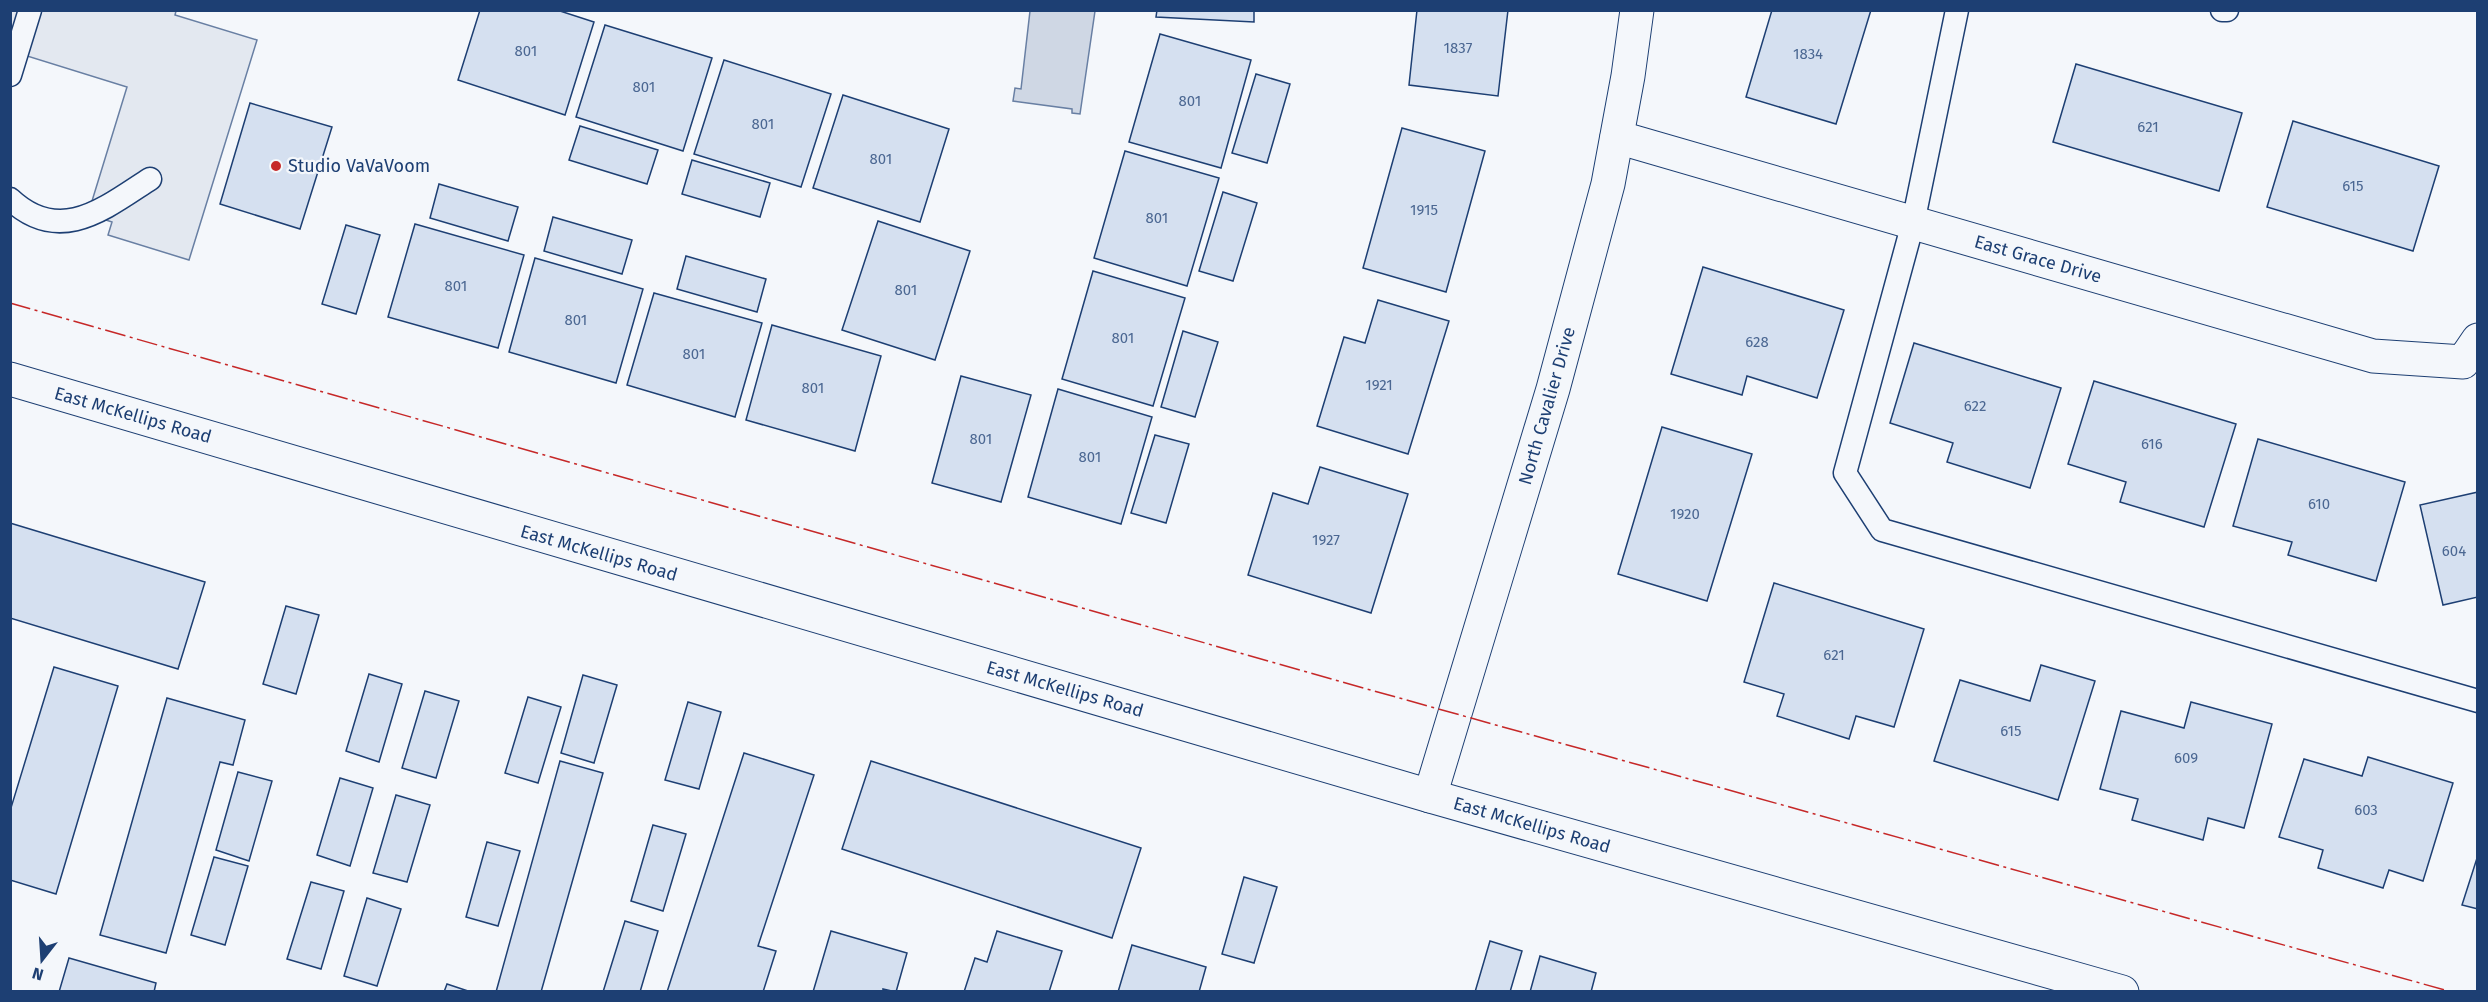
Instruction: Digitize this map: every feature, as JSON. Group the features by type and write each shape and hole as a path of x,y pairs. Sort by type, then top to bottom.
{"street":[{"name":"North Cavalier Drive","path":"1430,796 1553,389 1608,184 1629,76 1637,10"},
{"name":"East Grace Drive","path":"1617,137 2373,357 2470,351"},
{"name":"East McKellips Road","path":"10,379 1430,796 2122,992"}],"lane":[{"path":"10,75 30,10"},
{"path":"1957,10 1913,223 1845,473 1882,530 2478,701"},
{"path":"10,199 22,210 47,220 73,220 97,214 150,179"}],"shaded area":[{"path":"10,11 176,11 175,15 257,40 189,260 108,235 112,222 88,214 127,87 11,51"},
{"path":"1030,11 1095,11 1080,114 1072,113 1072,109 1013,101 1015,88 1021,89"}],"building":[{"path":"480,10 557,10 594,22 565,115 458,80"},
{"path":"1157,10 1254,10 1254,22 1156,17"},
{"path":"1417,10 1508,10 1498,96 1409,85"},
{"path":"1772,10 1871,10 1836,124 1746,97"},
{"path":"605,25 712,58 683,151 576,117"},
{"path":"1160,34 1251,60 1221,168 1129,142"},
{"path":"724,60 831,94 801,187 694,154"},
{"path":"2076,64 2242,113 2219,191 2053,142"},
{"path":"1256,74 1290,84 1267,163 1232,153"},
{"path":"843,95 949,129 920,222 813,188"},
{"name":"Studio VaVaVoom","path":"250,103 332,127 300,229 220,204"},
{"path":"2293,121 2439,166 2413,251 2267,207"},
{"path":"580,126 658,150 647,184 569,160"},
{"path":"1402,128 1485,151 1446,292 1363,268"},
{"path":"1125,151 1219,178 1187,286 1094,258"},
{"path":"692,160 770,183 760,217 682,194"},
{"path":"439,184 518,207 508,241 430,218"},
{"path":"1223,192 1257,203 1233,281 1199,271"},
{"path":"553,217 632,240 622,274 544,251"},
{"path":"878,221 970,251 935,360 842,330"},
{"path":"415,224 524,255 498,348 388,317"},
{"path":"346,225 380,235 356,314 322,304"},
{"path":"686,256 766,279 757,312 677,289"},
{"path":"535,258 643,289 616,383 509,352"},
{"path":"1703,267 1844,310 1817,398 1747,376 1742,395 1671,374"},
{"path":"1093,271 1185,298 1153,406 1062,379"},
{"path":"654,293 762,323 735,417 627,385"},
{"path":"1378,300 1449,321 1408,454 1317,426 1344,337 1365,343"},
{"path":"772,325 881,356 855,451 746,420"},
{"path":"1183,331 1218,342 1195,417 1161,407"},
{"path":"1914,343 2061,388 2030,488 1947,462 1953,443 1890,423"},
{"path":"961,376 1031,395 1001,502 932,483"},
{"path":"2094,381 2236,424 2204,527 2120,502 2126,482 2068,464"},
{"path":"1058,389 1152,417 1121,524 1028,497"},
{"path":"1662,427 1752,454 1707,601 1618,574"},
{"path":"1155,435 1189,444 1166,523 1131,513"},
{"path":"2258,439 2405,482 2376,581 2288,555 2292,542 2233,526"},
{"path":"1320,467 1408,494 1371,613 1248,575 1273,493 1308,504"},
{"path":"2478,492 2478,597 2443,605 2420,505"},
{"path":"10,523 205,582 178,669 10,618"},
{"path":"1774,583 1924,629 1894,727 1856,716 1849,739 1777,716 1784,694 1744,682"},
{"path":"286,606 319,615 296,694 263,684"},
{"path":"2041,665 2095,681 2058,800 1934,761 1960,680 2030,701"},
{"path":"54,667 118,686 56,894 10,880 10,811"},
{"path":"369,674 402,684 379,762 346,751"},
{"path":"583,675 617,685 594,763 561,753"},
{"path":"425,691 459,701 436,778 402,768"},
{"path":"528,697 561,707 538,783 505,773"},
{"path":"167,698 245,720 233,765 220,762 166,953 100,935"},
{"path":"688,702 721,712 699,789 665,780"},
{"path":"2191,702 2272,724 2244,828 2208,818 2203,840 2132,820 2138,799 2100,789 2121,711 2184,728"},
{"path":"744,753 814,775 758,946 776,951 763,992 667,992"},
{"path":"2368,757 2453,783 2423,881 2389,870 2383,888 2318,868 2323,850 2279,837 2304,759 2362,776"},
{"path":"560,761 603,773 541,992 496,992"},
{"path":"871,761 1141,848 1112,938 842,849"},
{"path":"238,772 272,781 249,861 216,850"},
{"path":"340,778 373,788 350,866 317,855"},
{"path":"396,795 430,805 407,882 373,873"},
{"path":"653,825 686,834 663,911 631,901"},
{"path":"487,842 520,851 498,926 466,917"},
{"path":"2478,855 2478,909 2462,905"},
{"path":"214,857 248,866 225,945 191,935"},
{"path":"1244,877 1277,887 1254,963 1222,954"},
{"path":"311,882 344,891 321,969 287,959"},
{"path":"367,898 401,909 377,986 344,976"},
{"path":"625,921 658,931 640,992 603,992"},
{"path":"831,931 907,953 896,992 883,989 883,992 813,992"},
{"path":"997,931 1062,951 1049,992 964,992 975,958 987,962"},
{"path":"1490,941 1522,951 1510,992 1475,992"},
{"path":"1132,945 1206,967 1199,992 1118,992"},
{"path":"1540,956 1596,973 1591,992 1530,992"},
{"path":"69,958 156,983 154,992 59,992"},
{"path":"447,984 471,992 444,992"}],"power":[{"path":"10,303 1342,682 2452,992"}],"place":[{"name":"Studio VaVaVoom","path":"276,166"}]}
